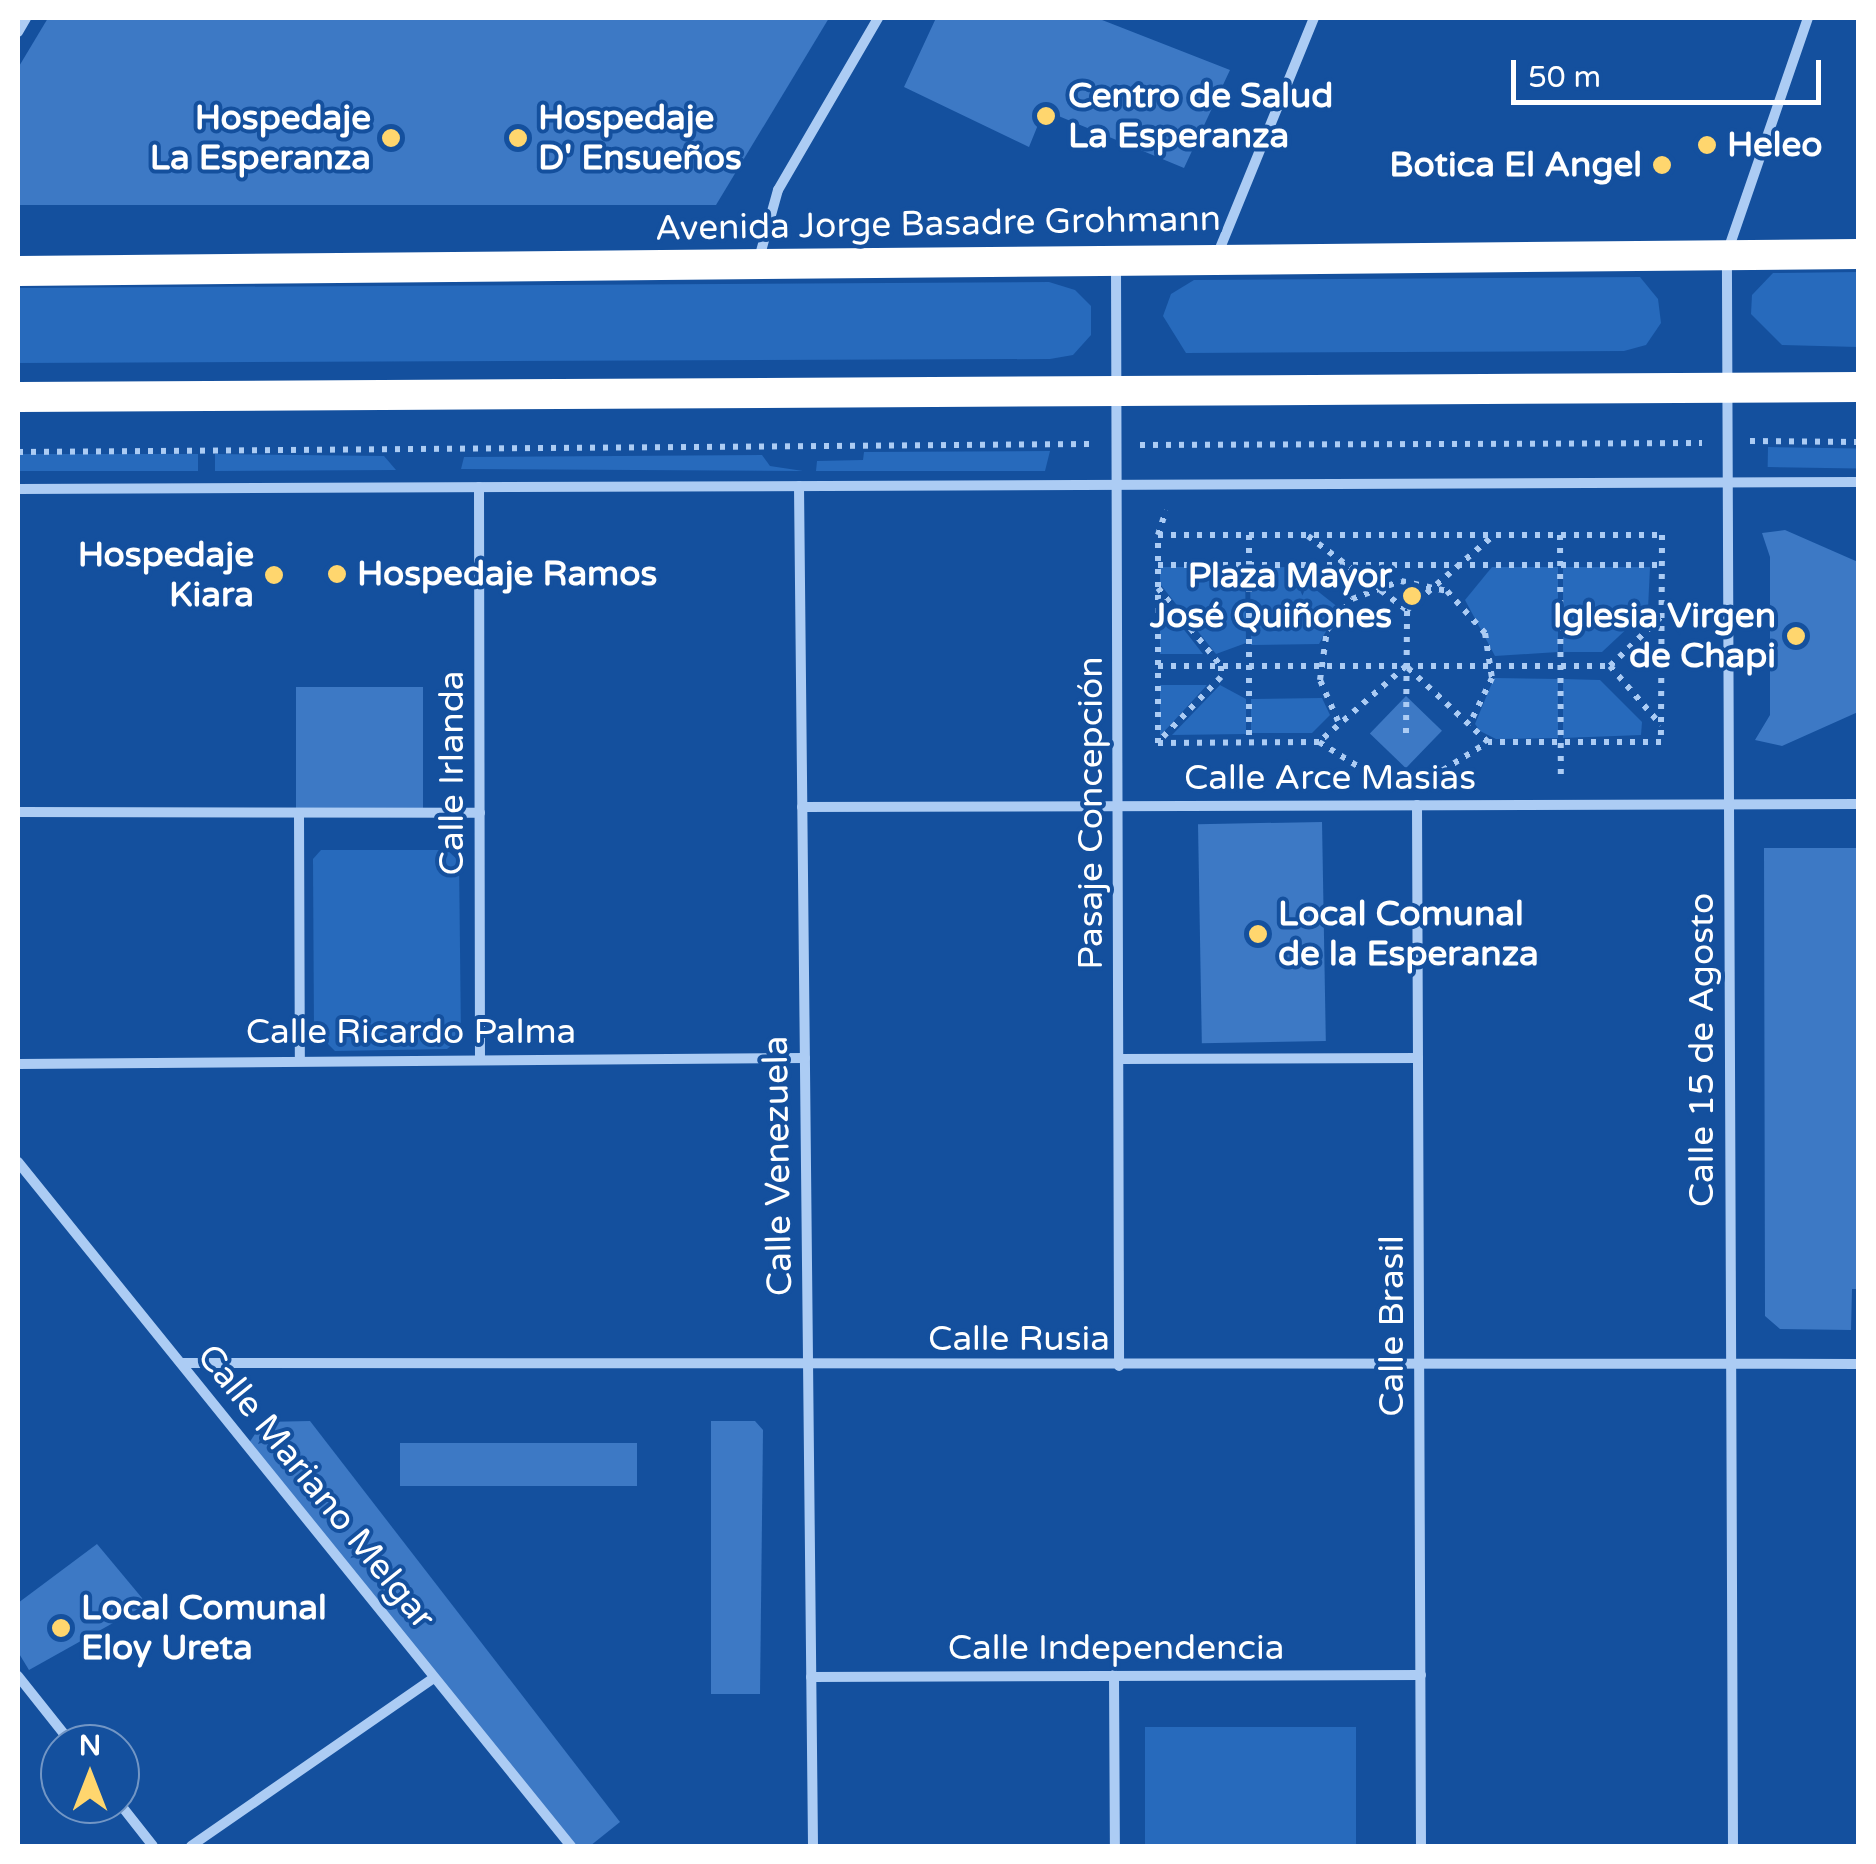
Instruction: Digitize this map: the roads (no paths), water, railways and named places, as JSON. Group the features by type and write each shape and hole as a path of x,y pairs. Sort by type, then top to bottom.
{"highway":[{"name":"Avenida Jorge Basadre Grohmann","path":"18,270 1727,252 1858,254"},
{"path":"18,397 1858,387"}],"street":[{"path":"18,32 26,18"},
{"path":"757,263 778,190 878,18"},
{"path":"1216,259 1314,18"},
{"name":"Calle 15 de Agosto","path":"1733,1846 1727,252 1808,18"},
{"name":"Pasaje Concepción","path":"1116,260 1120,1366"},
{"path":"18,488 1858,482"},
{"name":"Calle Venezuela","path":"799,486 813,1846"},
{"name":"Calle Irlanda","path":"479,487 480,1059"},
{"name":"Calle Arce Masias","path":"802,807 1858,804"},
{"name":"Calle Brasil","path":"1418,805 1421,1846"},
{"path":"18,812 480,813"},
{"path":"299,814 300,1060"},
{"name":"Calle Ricardo Palma","path":"18,1064 804,1058"},
{"path":"1119,1059 1418,1058"},
{"name":"Calle Mariano Melgar","path":"18,1162 571,1846"},
{"name":"Calle Rusia","path":"180,1364 1858,1364"},
{"name":"Calle Independencia","path":"811,1677 1421,1675"},
{"path":"18,1676 56,1724"},
{"path":"1114,1676 1115,1846"},
{"path":"191,1846 434,1678"},
{"path":"136,1824 153,1846"}],"place":[{"name":"Centro de Salud La Esperanza","path":"1046,116"},
{"name":"Hospedaje La Esperanza","path":"391,138"},
{"name":"Hospedaje D' Ensueños","path":"518,138"},
{"name":"Heleo","path":"1707,145"},
{"name":"Botica El Angel","path":"1662,165"},
{"name":"Hospedaje Ramos","path":"337,574"},
{"name":"Hospedaje Kiara","path":"274,575"},
{"name":"Plaza Mayor José Quiñones","path":"1412,596"},
{"name":"Iglesia Virgen de Chapi","path":"1796,636"},
{"name":"Local Comunal de la Esperanza","path":"1258,934"},
{"name":"Local Comunal Eloy Ureta","path":"61,1628"}]}
